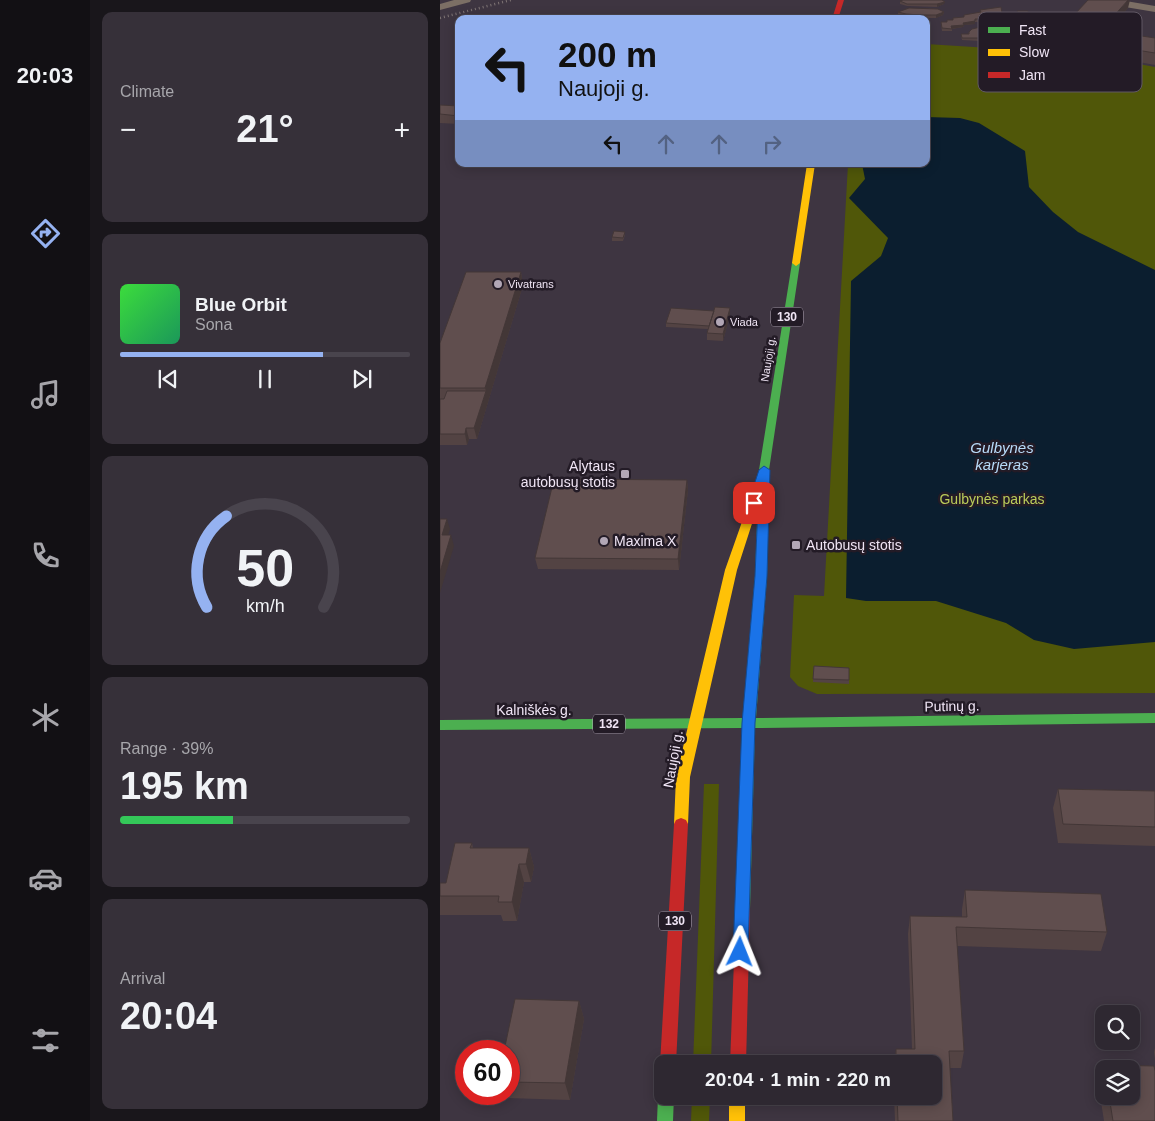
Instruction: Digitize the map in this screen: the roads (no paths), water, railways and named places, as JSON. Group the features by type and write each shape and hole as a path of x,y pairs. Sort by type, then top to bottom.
{"main road":[{"path":"836,15 841,0"},
{"name":"Naujoji g.","path":"738,1055 749,723 761,576 764,470 810,167"},
{"name":"Naujoji g.","path":"668,1055 683,778 732,570 764,470"},
{"name":"Putinų g.","path":"749,723 1155,718"},
{"name":"Kalniškės g.","path":"440,725 749,723"},
{"path":"665,1121 666,1105"},
{"path":"737,1105 737,1121"}],"street":[{"path":"440,7 466,0"},
{"path":"1101,0 1155,9"}],"water":[{"name":"Gulbynės karjeras","path":"930,117 960,118 979,123 1025,151 1029,187 1053,212 1078,232 1155,270 1155,642 1074,649 1034,640 1006,623 936,601 866,601 846,598 851,281 881,256 888,238 849,198 865,179 863,167 930,167"}],"railway":[{"path":"440,18 511,0"}],"place":[{"name":"Vivatrans","path":"498,284"},
{"name":"Viada","path":"720,322"},
{"name":"Alytaus autobusų stotis","path":"625,474"},
{"name":"Maxima X","path":"604,541"},
{"name":"Autobusų stotis","path":"796,545"}],"park label":[{"name":"Gulbynės parkas","path":"992,499"}]}
